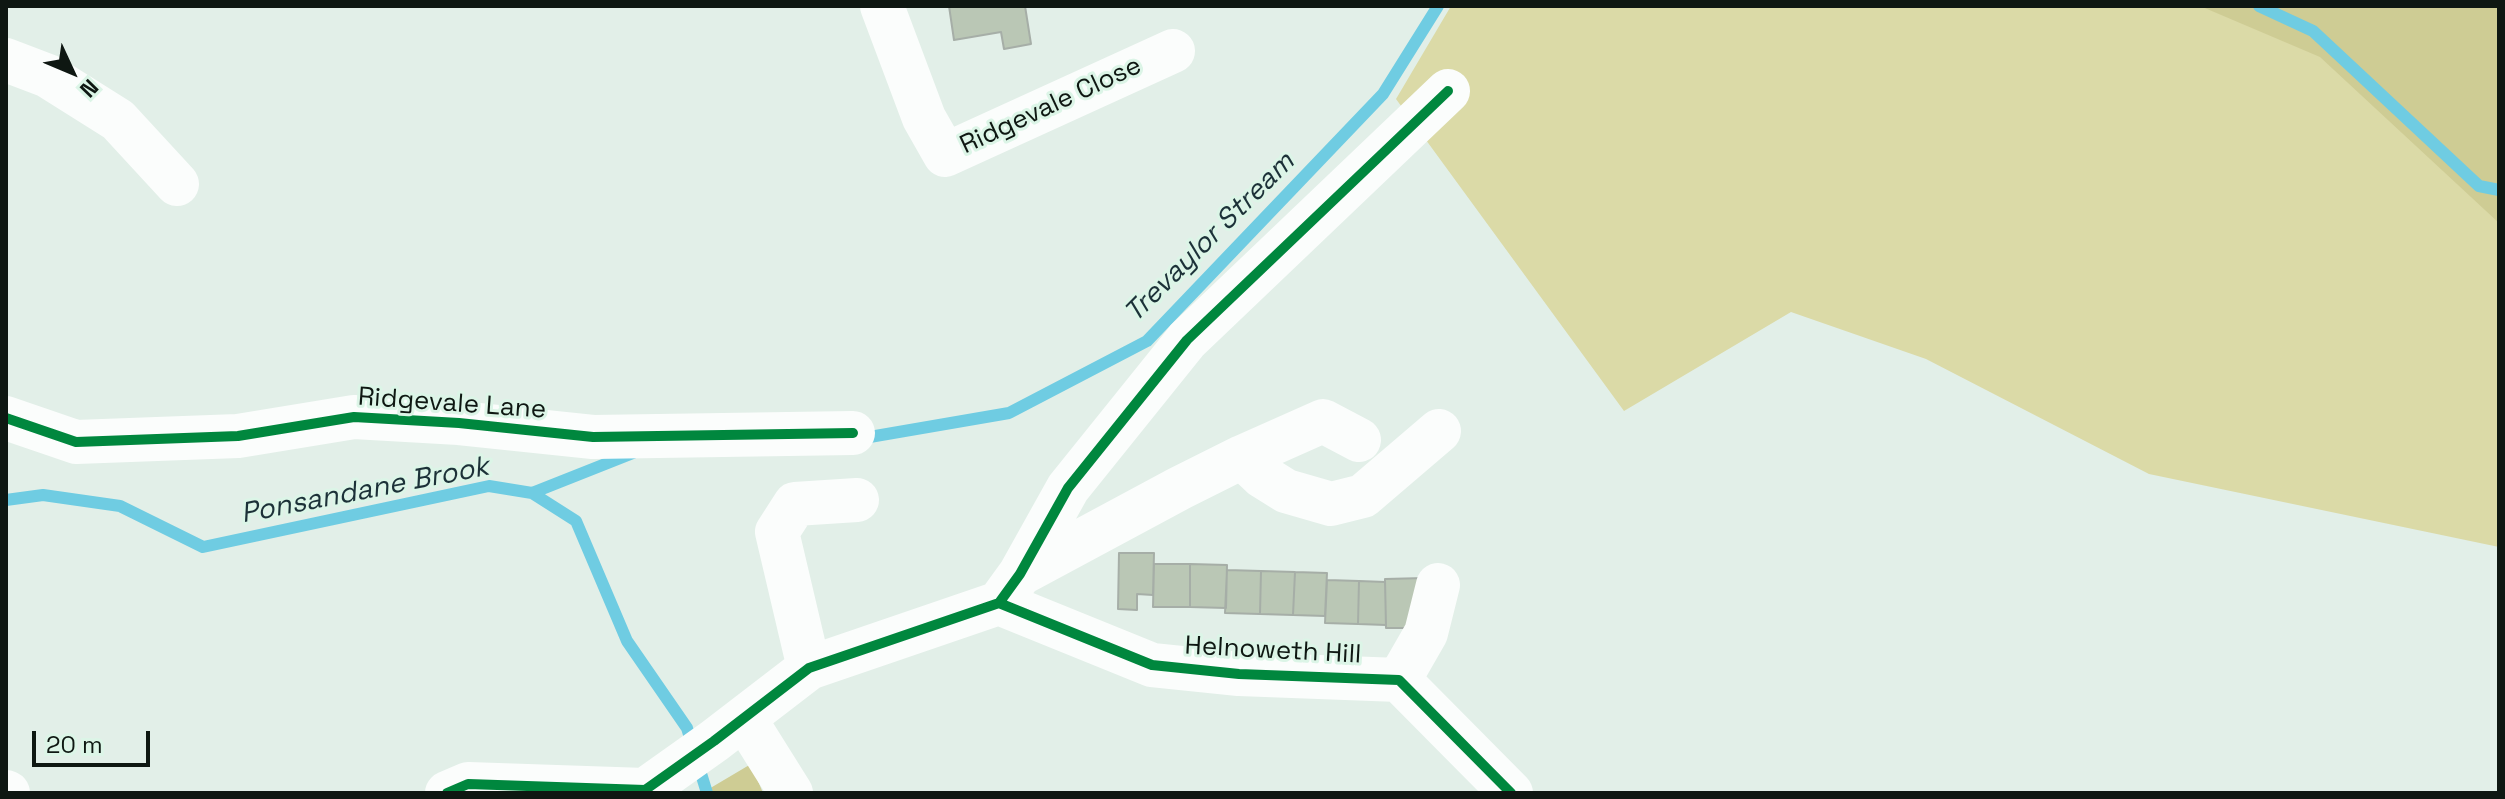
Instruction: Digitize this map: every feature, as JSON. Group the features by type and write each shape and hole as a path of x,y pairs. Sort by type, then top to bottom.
{"street":[{"name":"Ridgevale Close","path":"882,6 924,118 945,155 1173,51"},
{"path":"6,60 48,76 118,120 177,184"},
{"path":"1010,588 1068,488 1187,340 1448,91"},
{"name":"Ridgevale Lane","path":"6,418 76,442 238,436 354,417 459,423 593,437 853,433"},
{"path":"447,793 468,784 651,788 809,668 1010,588 1180,488 1323,421 1359,440"},
{"path":"1242,457 1262,476 1286,491 1331,504 1363,496 1439,431"},
{"path":"809,668 777,532 795,504 857,500"},
{"path":"1438,585 1426,633 1399,680 1511,793"},
{"name":"Helnoweth Hill","path":"1010,588 1152,665 1239,674 1399,680"},
{"path":"729,730 791,793"}],"green space":[{"path":"1451,6 2499,6 2499,547 2149,474 1926,359 1791,312 1624,411 1396,99"}],"shaded area":[{"path":"2200,6 2499,6 2499,223 2320,57"},
{"path":"751,764 763,793 702,793"}],"building":[{"path":"949,6 1025,6 1031,44 1004,49 1001,32 954,40"},
{"path":"1119,553 1154,553 1153,595 1137,594 1137,610 1118,609"},
{"path":"1154,564 1190,564 1190,607 1153,607"},
{"path":"1190,564 1227,565 1226,608 1190,607"},
{"path":"1227,570 1261,571 1260,614 1225,613"},
{"path":"1261,571 1295,572 1293,615 1260,614"},
{"path":"1295,572 1327,573 1325,616 1293,615"},
{"path":"1425,578 1426,628 1386,628 1385,579"},
{"path":"1327,580 1359,581 1358,624 1325,623"},
{"path":"1359,581 1385,582 1386,625 1358,624"}],"waterway":[{"name":"Trevaylor Stream","path":"858,439 1009,413 1147,341 1383,94 1438,6"},
{"name":"Trevaylor Stream","path":"2259,6 2313,31 2479,186 2499,190"},
{"name":"Trevaylor Stream","path":"532,493 633,453"},
{"name":"Ponsandane Brook","path":"6,500 43,495 120,506 203,547 489,486 532,493 576,521 627,641 687,728 707,793"}],"cycle path":[{"path":"999,603 1020,574 1068,488 1187,340 1448,91"},
{"path":"6,418 76,442 238,436 354,417 459,423 593,437 853,433"},
{"path":"999,603 1152,665 1239,674 1399,680 1511,793"},
{"path":"447,793 468,784 645,790 809,668 999,603"}]}
